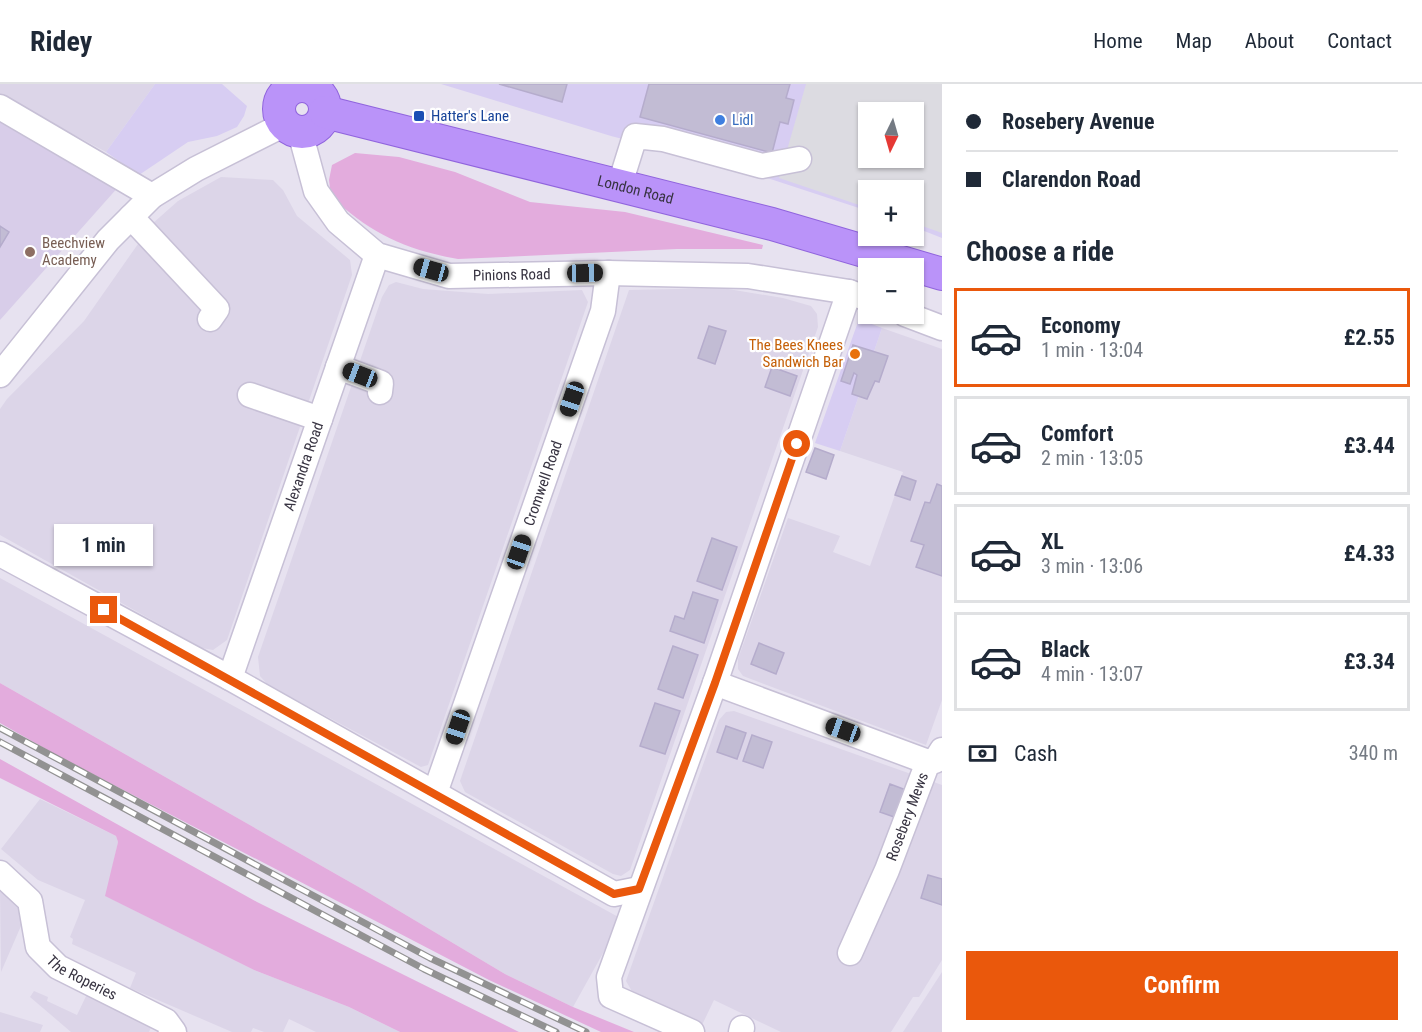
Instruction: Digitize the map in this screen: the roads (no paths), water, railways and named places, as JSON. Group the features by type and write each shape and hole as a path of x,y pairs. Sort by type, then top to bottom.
{"main road":[{"path":"302,92 321,123 312,130 292,128 279,108 302,92"},
{"name":"London Road","path":"302,92 942,274"}],"street":[{"path":"0,107 152,196"},
{"path":"0,375 108,240 152,196 196,169 292,128"},
{"name":"Pinions Road","path":"292,128 316,191 338,222 377,255 449,276 608,273 748,276 858,296"},
{"path":"620,184 635,136 663,139 762,166 799,159"},
{"path":"131,217 217,309 210,319"},
{"name":"Alexandra Road","path":"230,678 377,255"},
{"name":"Cromwell Road","path":"435,793 603,311 608,273"},
{"path":"692,1032 611,996 609,977 639,889 858,299"},
{"path":"924,321 942,328"},
{"path":"338,367 381,383 380,392"},
{"path":"250,395 320,419"},
{"path":"0,554 230,678 614,894 639,889"},
{"path":"715,683 935,756"},
{"name":"Rosebery Mews","path":"850,953 935,756"},
{"name":"The Roperies","path":"0,873 30,901 38,947 58,967 166,1022 174,1032"}],"railway":[{"path":"0,728 430,958 586,1032"},
{"path":"0,742 424,969 556,1032"}],"place":[{"name":"Hatter's Lane","path":"419,116"},
{"name":"Lidl","path":"720,120"},
{"name":"Beechview Academy","path":"30,252"},
{"name":"The Bees Knees Sandwich Bar","path":"855,354"}]}
